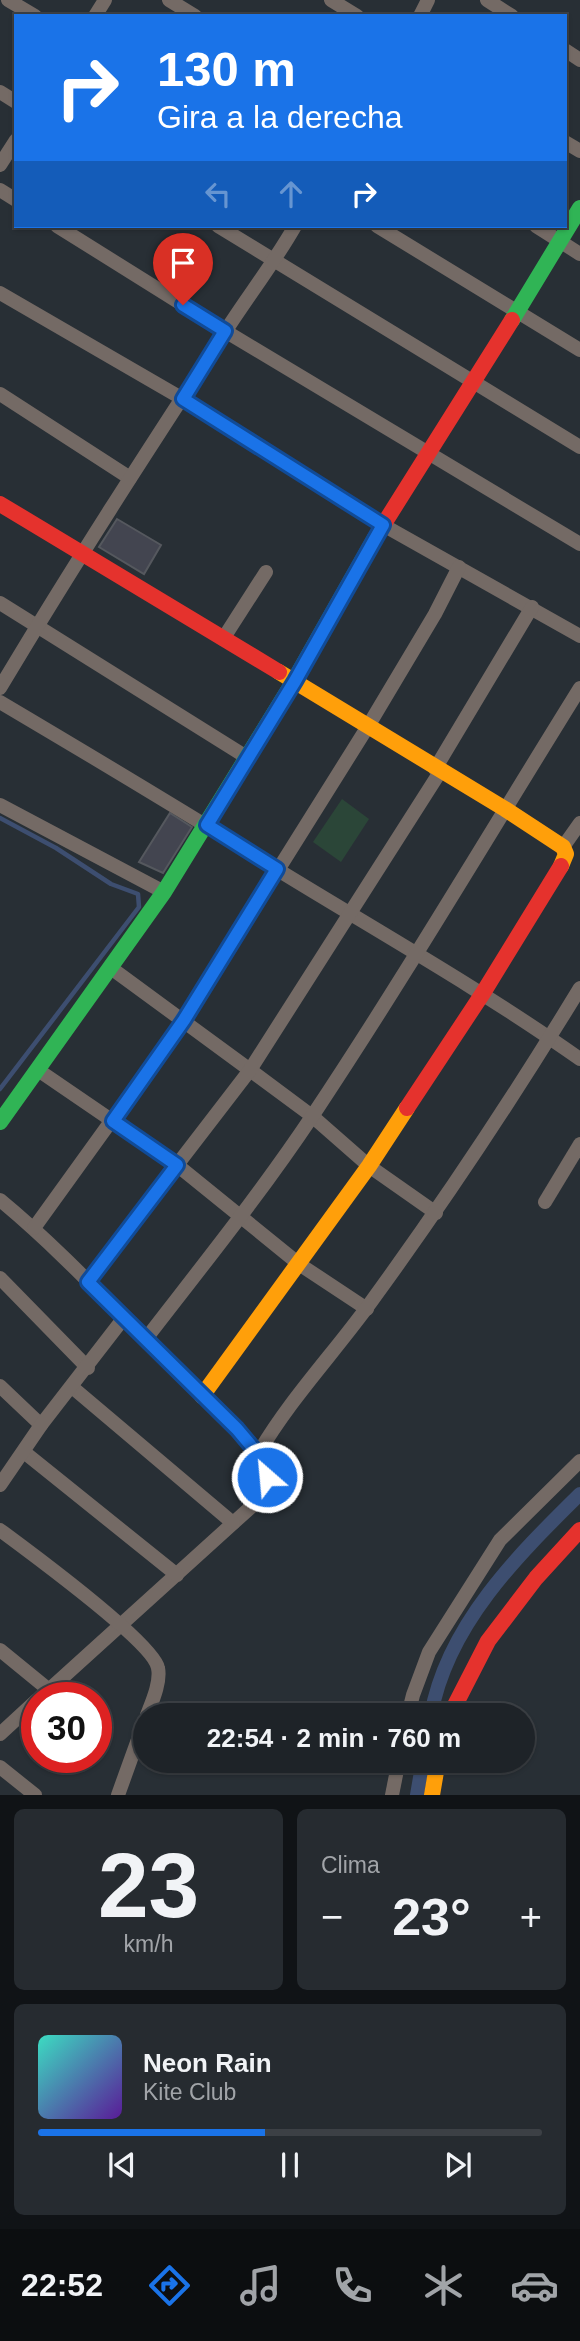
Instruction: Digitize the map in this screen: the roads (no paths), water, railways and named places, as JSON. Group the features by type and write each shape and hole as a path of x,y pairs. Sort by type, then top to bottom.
{"street":[{"path":"8,0 32,14"},
{"path":"169,0 192,14"},
{"path":"331,0 354,14"},
{"path":"487,0 509,14"},
{"path":"0,166 14,143"},
{"path":"0,1122 164,892 207,825 295,681 383,525 474,384 580,208"},
{"path":"60,228 225,331 580,544"},
{"path":"221,228 580,447"},
{"path":"0,688 130,478 225,331 275,261 294,228"},
{"path":"380,228 580,350"},
{"path":"539,228 580,254"},
{"path":"0,293 183,399 383,525 580,636"},
{"path":"0,394 130,478"},
{"path":"0,504 505,809 563,847 566,854 565,861 483,993 369,1166 202,1396"},
{"path":"34,1228 184,1020 368,726 435,614 459,567"},
{"path":"223,639 266,572"},
{"path":"0,603 248,758"},
{"path":"88,1282 250,1070 437,770 532,607"},
{"path":"145,1340 241,1216 312,1116 417,953 580,688"},
{"path":"0,702 483,993 580,1059"},
{"path":"0,805 164,892"},
{"path":"563,847 580,823"},
{"path":"111,968 312,1116 369,1166 436,1213"},
{"path":"258,1454 283,1415 367,1309 436,1213 580,988"},
{"path":"37,1070 177,1165 299,1264 367,1309"},
{"path":"545,1202 580,1144"},
{"path":"0,1200 34,1228 237,1429 258,1454 267,1477 262,1497 58,1682"},
{"path":"0,1278 88,1368"},
{"path":"0,1485 41,1425 88,1368 123,1319"},
{"path":"0,1386 41,1425"},
{"path":"72,1387 233,1523"},
{"path":"24,1452 177,1576"},
{"path":"411,1703 429,1653 500,1540 580,1461"},
{"path":"0,1530 121,1625 154,1657 159,1669 151,1703"},
{"path":"456,1703 488,1641 536,1578 580,1530"},
{"path":"0,1650 29,1682"},
{"path":"0,1734 21,1715"},
{"path":"118,1795 133,1753"},
{"path":"0,1766 35,1795"},
{"path":"392,1795 396,1773"},
{"path":"432,1795 436,1773"}],"waterway":[{"path":"0,818 56,848 111,884 138,894 139,907 0,1089"},
{"path":"434,1703 452,1651 488,1594 580,1494"},
{"path":"417,1795 421,1773"}]}
